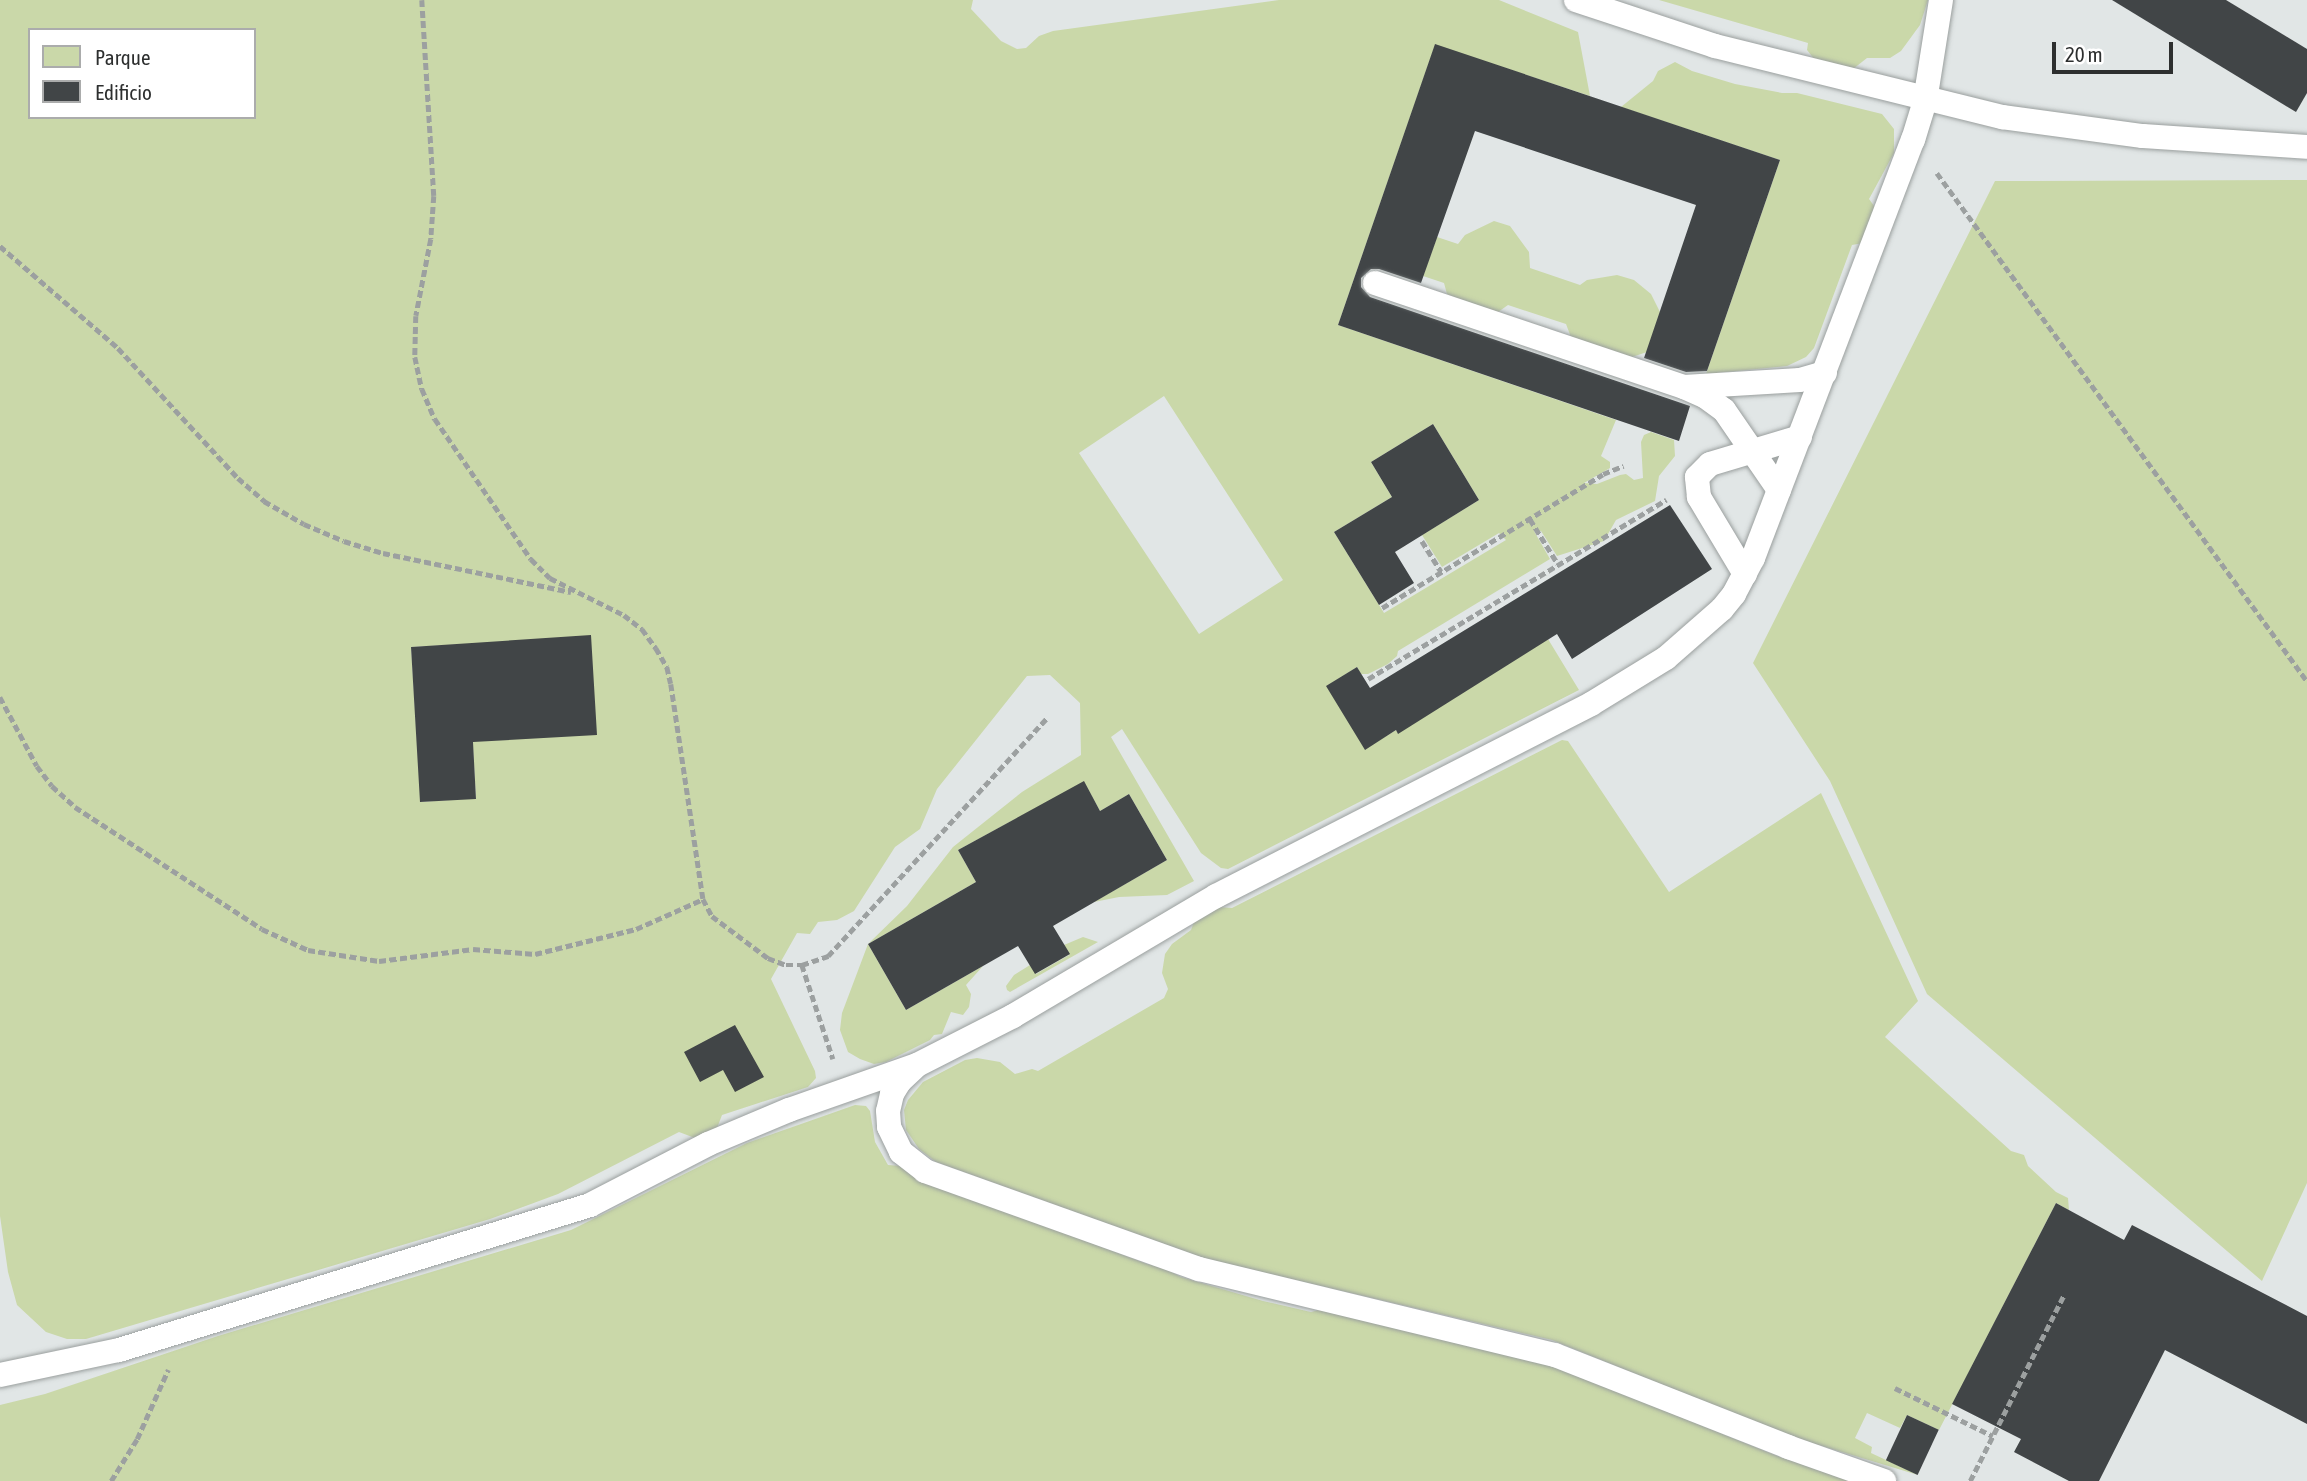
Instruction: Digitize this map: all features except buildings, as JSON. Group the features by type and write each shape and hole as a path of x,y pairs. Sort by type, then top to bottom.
{"lane":[{"path":"1576,0 1715,46 1925,101 2002,117 2143,136 2307,147"},
{"path":"0,1375 119,1350 590,1205 708,1144 917,1065 1013,1016 1216,896 1637,677 1666,658 1711,620 1734,594 1745,574 1913,140 1925,101 1941,0"},
{"path":"1375,283 1684,387 1706,397 1724,410 1779,490"},
{"path":"1684,387 1800,380 1825,373"},
{"path":"1745,574 1696,488 1699,472 1705,466 1800,437"},
{"path":"917,1065 900,1081 892,1094 888,1111 889,1127 901,1152 925,1171 1199,1269 1555,1355 1788,1447 1884,1481"}],"path":[{"path":"422,0 434,197 431,239 416,316 415,357 422,388 435,419 531,559 551,578 575,593"},
{"path":"1913,140 2307,681"},
{"path":"0,246 118,348 168,398 230,470 264,500 304,524 357,545 575,593 606,604 642,629 667,667 703,900 712,916 768,958 786,965 802,965 828,956 1048,718"},
{"path":"1382,608 1602,474 1623,466"},
{"path":"1368,679 1670,497"},
{"path":"1530,519 1558,564"},
{"path":"1422,541 1441,572"},
{"path":"0,696 37,766 52,786 75,807 236,913 308,950 379,961 403,961 473,950 535,954 636,929 703,900"},
{"path":"802,965 843,1092"},
{"path":"1970,1481 2064,1295"},
{"path":"111,1481 137,1439 171,1364"},
{"path":"1895,1388 1993,1436"}],"green space":[{"path":"0,0 973,0 971,9 1001,41 1017,49 1026,48 1039,36 1053,31 1279,0 1499,0 1578,32 1590,96 1435,45 1338,325 1616,420 1601,456 1610,462 1610,468 1584,483 1597,484 1626,474 1634,480 1643,478 1641,442 1644,435 1651,432 1674,440 1675,456 1659,476 1655,501 1616,520 1604,541 1557,556 1541,531 1534,531 1550,559 1398,651 1397,656 1388,664 1368,674 1361,674 1357,667 1327,686 1365,749 1396,730 1398,733 1548,639 1579,690 1228,869 1221,868 1201,853 1122,729 1111,737 1194,881 1167,895 1119,897 1094,902 1167,860 1129,794 1100,811 1084,782 958,850 976,882 868,944 907,906 953,847 1022,792 1081,755 1080,703 1050,675 1027,676 937,789 920,829 895,847 854,911 837,920 818,922 810,934 797,933 771,979 815,1071 816,1078 808,1087 722,1115 717,1128 695,1138 679,1132 558,1194 490,1219 86,1339 67,1339 46,1332 17,1305 8,1272 0,1216","holes":["1164,396 1283,580 1199,634 1079,453","1433,424 1479,500 1422,535 1442,567 1499,533 1506,540 1384,613 1334,532 1392,497 1371,462","467,644 476,798 421,802 411,647"]},
{"path":"1659,0 1928,0 1920,25 1901,51 1890,58 1867,58 1853,69 1815,60 1807,50 1808,43"},
{"path":"1675,62 1692,71 1735,84 1782,93 1797,93 1882,114 1894,129 1894,153 1869,199 1877,210 1863,243 1852,245 1814,348 1806,357 1787,366 1706,374 1780,160 1621,107 1653,81 1658,71"},
{"path":"2307,180 2307,1183 2262,1281 1927,994 1830,781 1753,663 1995,181"},
{"path":"1494,221 1510,226 1529,252 1530,268 1580,285 1587,280 1617,275 1634,280 1651,294 1660,312 1647,352 1632,357 1572,340 1566,324 1508,305 1498,312 1470,305 1447,294 1444,283 1423,276 1437,237 1458,244 1465,235"},
{"path":"1562,740 1568,741 1669,892 1821,793 1918,1001 1885,1037 2011,1151 2024,1155 2028,1166 2056,1192 2068,1198 2069,1210 2056,1203 1939,1430 1907,1415 1900,1428 1867,1413 1855,1438 1872,1447 1871,1453 1918,1475 1789,1436 1552,1340 1206,1259 936,1162 919,1149 906,1130 904,1110 908,1100 923,1082 965,1060 977,1058 1000,1062 1015,1074 1032,1069 1038,1071 1164,998 1168,989 1162,973 1165,954 1172,944 1191,930 1194,922 1218,907 1232,908"},
{"path":"1083,937 1098,942 1010,992 1007,990 1006,986 1014,975 1030,965 1036,974 1069,955 1064,945"},
{"path":"868,944 906,1010 983,966 966,985 971,994 969,1007 963,1015 951,1012 942,1034 934,1035 930,1040 886,1062 874,1064 848,1052 840,1030 842,1013"},
{"path":"855,1105 866,1106 870,1111 875,1142 888,1165 901,1166 961,1194 1164,1268 1181,1277 1263,1301 1311,1312 1319,1310 1506,1352 1556,1367 1777,1456 1853,1481 0,1481 0,1405 45,1394 218,1336 571,1230 747,1143"}]}
